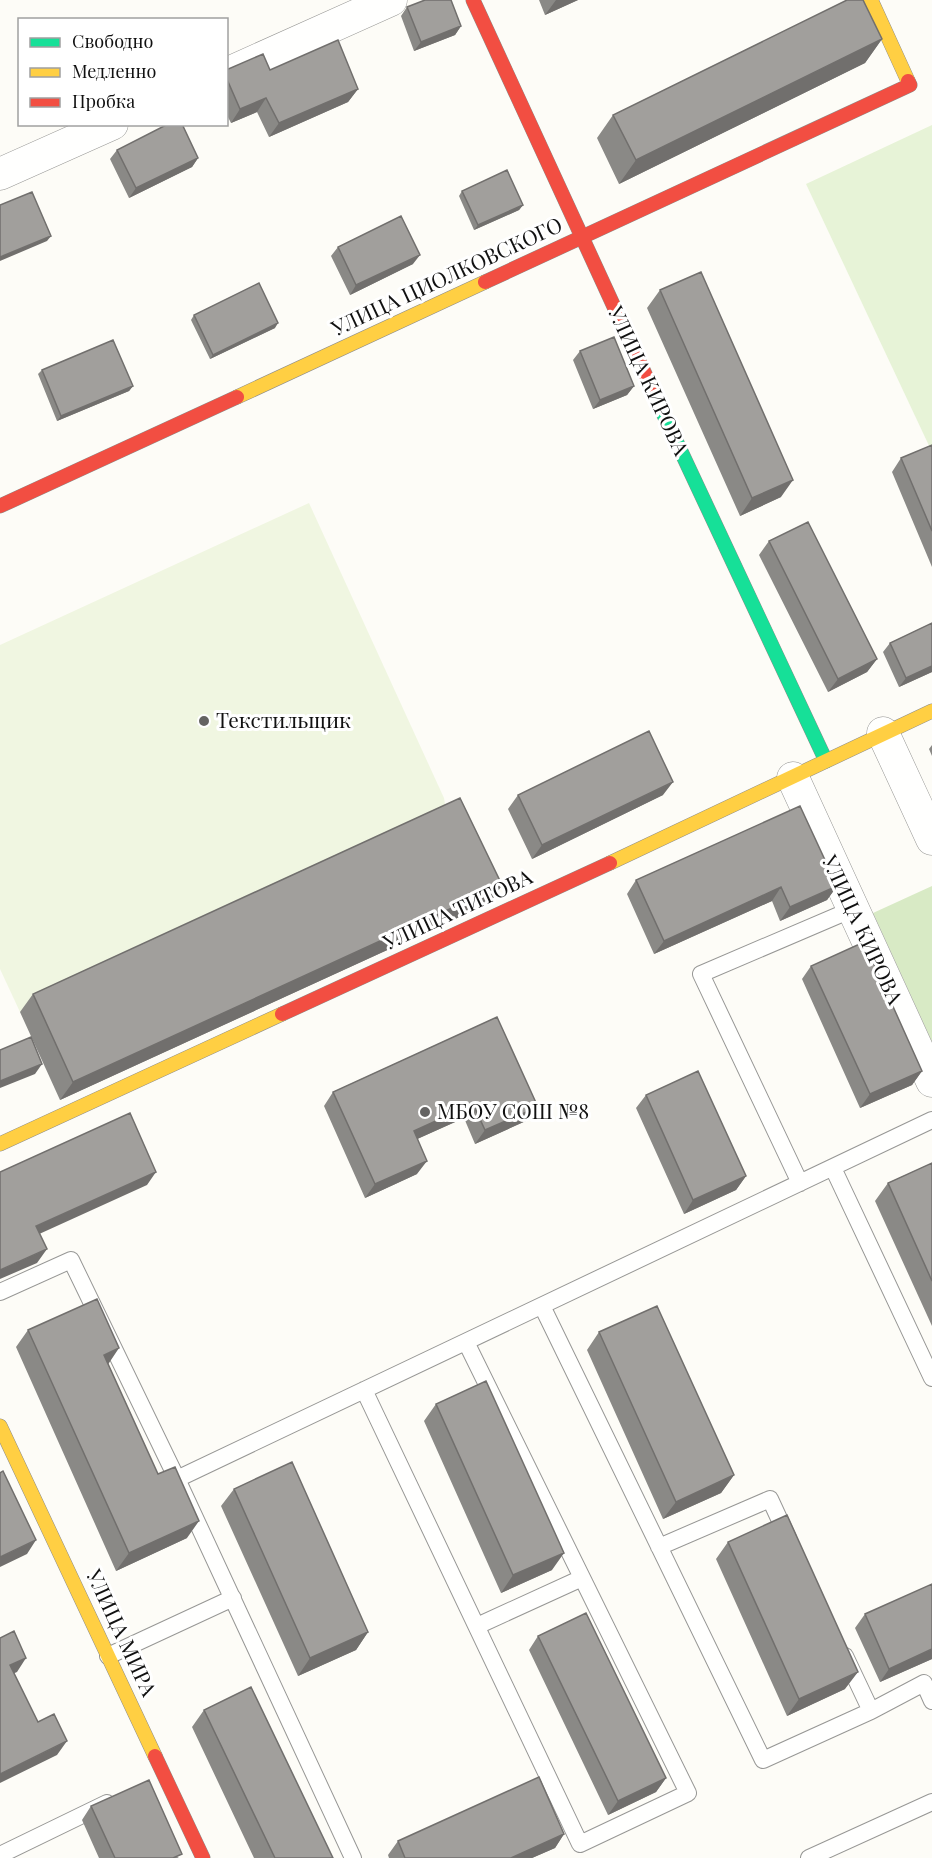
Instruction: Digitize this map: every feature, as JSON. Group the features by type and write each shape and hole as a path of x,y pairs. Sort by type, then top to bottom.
{"street":[{"path":"228,73 391,0"},
{"name":"УЛИЦА КИРОВА","path":"473,0 581,238 826,761"},
{"name":"УЛИЦА ЦИОЛКОВСКОГО","path":"0,506 910,85 871,0"},
{"path":"0,174 108,126"},
{"name":"УЛИЦА ТИТОВА","path":"0,1144 793,778 932,711"},
{"path":"883,733 932,839"},
{"name":"УЛИЦА КИРОВА","path":"793,778 932,1081"},
{"name":"УЛИЦА МИРА","path":"0,1426 108,1656 157,1779 203,1858"}],"lane":[{"path":"800,1183 701,974 853,909"},
{"path":"177,1479 932,1120"},
{"path":"833,1168 932,1378"},
{"path":"0,1292 71,1260 177,1479 353,1858"},
{"path":"542,1305 763,1760 871,1711 924,1683 932,1701"},
{"path":"364,1390 580,1844 591,1839 688,1793 466,1342"},
{"path":"0,1472 18,1465"},
{"path":"659,1546 770,1499 795,1552"},
{"path":"477,1626 582,1578"},
{"path":"108,1656 233,1598"},
{"path":"836,1637 871,1711"},
{"path":"0,1855 122,1795"},
{"path":"809,1858 932,1802"}],"green space":[{"path":"932,125 932,452 806,184"},
{"name":"Текстильщик","path":"309,503 444,798 447,816 20,1012 0,969 0,645"},
{"path":"932,886 932,1042 873,913"}],"building":[{"path":"425,0 451,0 461,26 421,42 407,7"},
{"path":"847,0 863,0 882,39 636,160 613,115"},
{"path":"338,40 358,89 279,123 266,98 240,109 228,82 228,69 263,54 270,70"},
{"path":"164,126 183,126 198,158 136,188 117,150"},
{"path":"507,170 523,205 478,225 462,191"},
{"path":"32,192 51,236 0,257 0,205"},
{"path":"401,216 420,255 356,285 338,247"},
{"path":"701,272 793,480 752,498 660,290"},
{"path":"259,283 278,323 213,355 194,315"},
{"path":"614,337 634,386 600,400 580,351"},
{"path":"113,340 133,386 61,416 42,370"},
{"path":"932,445 932,531 901,458"},
{"path":"808,522 877,659 838,679 769,541"},
{"path":"932,623 932,666 906,678 890,643"},
{"path":"649,731 673,782 542,845 518,795"},
{"path":"460,798 502,885 73,1082 33,994"},
{"path":"800,806 837,886 790,907 781,887 664,941 636,880"},
{"path":"864,942 922,1071 870,1094 811,966"},
{"name":"МБОУ СОШ №8","path":"497,1017 538,1107 485,1130 473,1104 414,1131 427,1161 375,1184 333,1092"},
{"path":"31,1037 42,1064 0,1081 0,1050"},
{"path":"698,1071 746,1176 693,1200 646,1095"},
{"path":"130,1113 156,1172 36,1226 47,1249 0,1270 0,1172"},
{"path":"932,1163 932,1281 888,1183"},
{"path":"97,1299 119,1348 104,1355 158,1474 175,1467 199,1521 129,1553 28,1330"},
{"path":"657,1306 734,1475 676,1502 599,1332"},
{"path":"486,1381 564,1553 513,1575 436,1404"},
{"path":"292,1462 368,1632 310,1658 234,1489"},
{"path":"3,1471 36,1540 0,1557 0,1473"},
{"path":"787,1515 858,1672 799,1699 728,1542"},
{"path":"932,1584 932,1649 889,1669 865,1614"},
{"path":"586,1613 666,1778 618,1801 538,1636"},
{"path":"14,1631 26,1658 10,1665 38,1722 54,1714 67,1741 0,1774 0,1638"},
{"path":"251,1687 333,1858 275,1858 204,1710"},
{"path":"539,1777 564,1834 511,1858 405,1858 398,1841"},
{"path":"149,1780 182,1854 173,1858 115,1858 91,1806"}],"traffic: fast":[{"path":"656,398 826,761"}],"traffic: slow":[{"path":"871,0 908,81"},
{"path":"237,397 485,282"},
{"path":"610,863 932,711"},
{"path":"0,1144 282,1014"},
{"path":"0,1426 155,1756"}],"traffic: jam":[{"path":"473,0 656,398"},
{"path":"485,282 910,85 908,81"},
{"path":"0,506 237,397"},
{"path":"282,1014 610,863"},
{"path":"155,1756 203,1858"}],"place":[{"name":"Текстильщик","path":"204,721"},
{"name":"МБОУ СОШ №8","path":"425,1112"}]}
